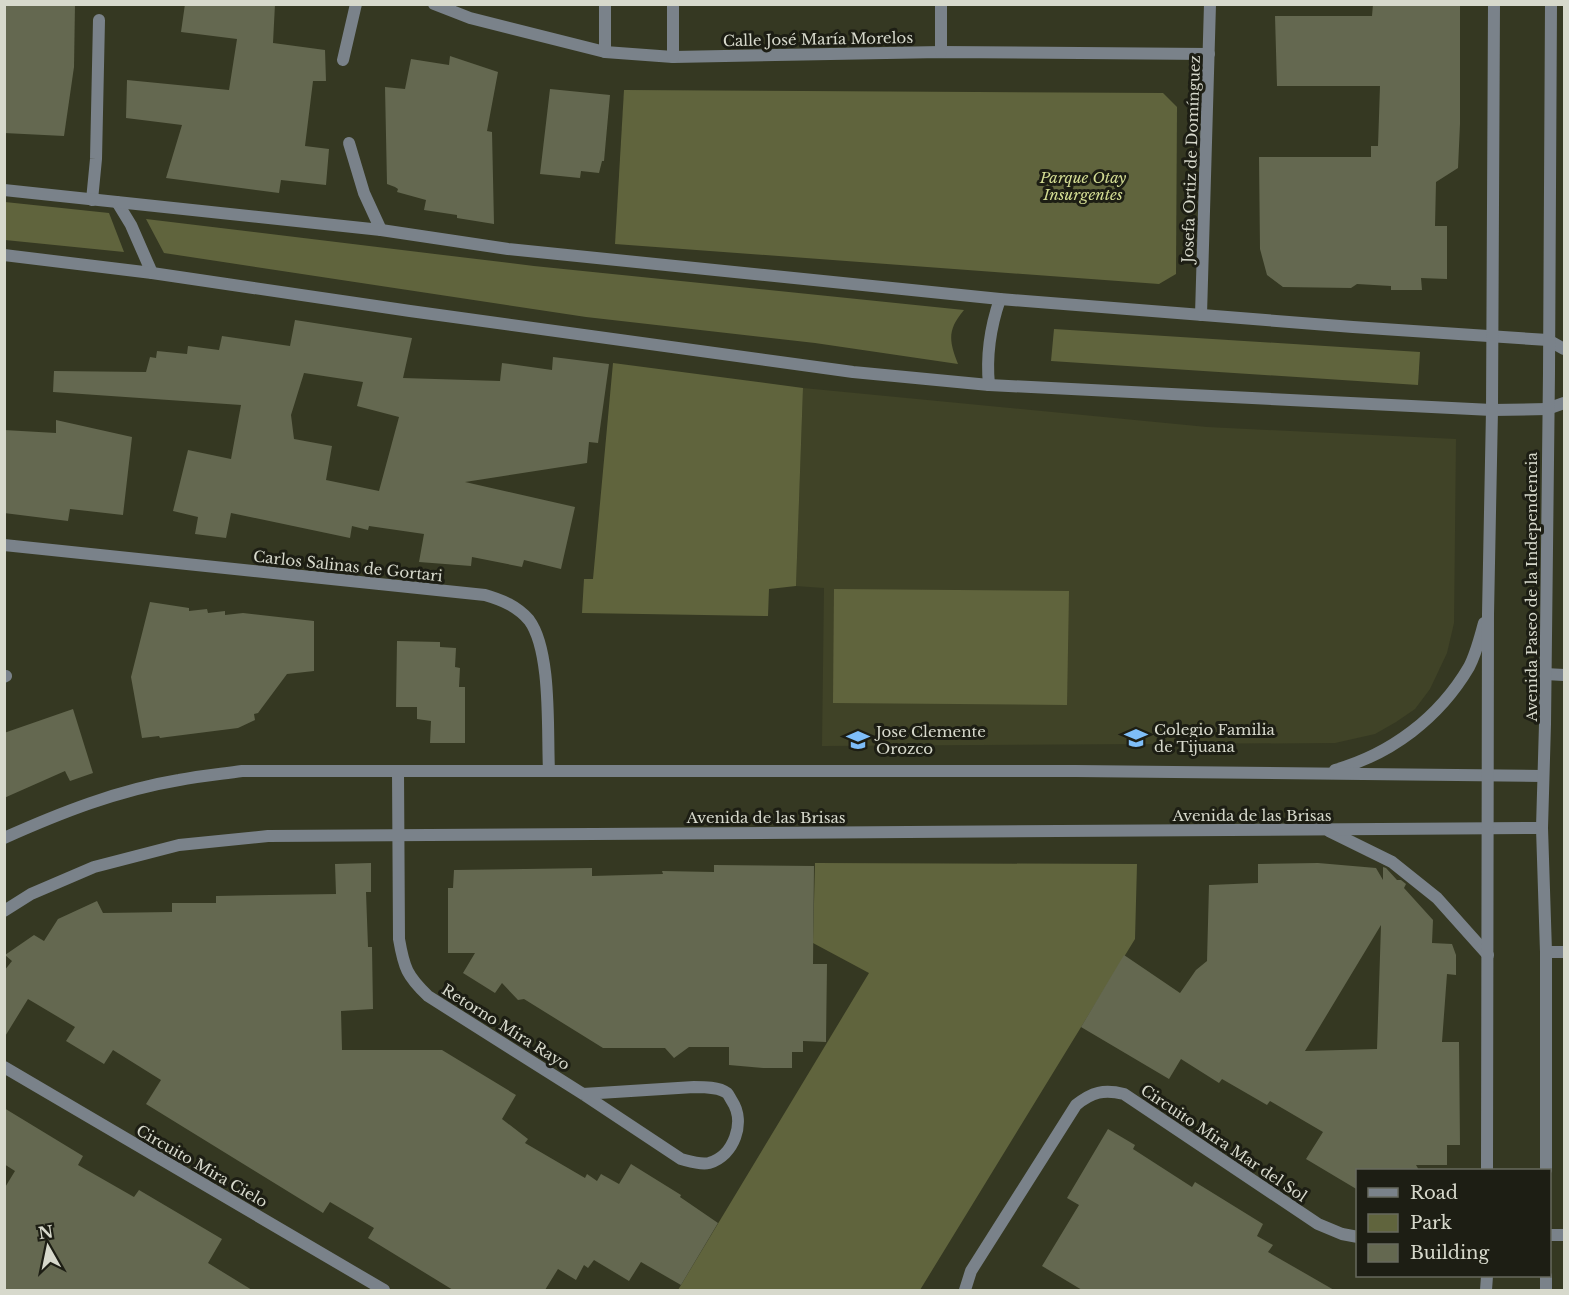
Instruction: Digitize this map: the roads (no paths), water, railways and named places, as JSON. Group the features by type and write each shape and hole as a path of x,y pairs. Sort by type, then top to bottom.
{"street":[{"path":"343,60 356,4"},
{"name":"Calle José María Morelos","path":"434,4 470,18 604,52 673,57 941,52 1209,54"},
{"path":"604,52 605,4"},
{"path":"673,4 673,57"},
{"path":"940,4 941,52"},
{"name":"Josefa Ortiz de Domínguez","path":"1201,315 1210,4"},
{"path":"1487,1169 1487,775 1494,4"},
{"name":"Avenida Paseo de la Independencia","path":"1546,1169 1546,952 1542,828 1551,4"},
{"path":"92,200 96,159 99,20"},
{"path":"349,142 364,193 381,230"},
{"path":"4,190 381,230 508,249 1000,299 1492,338 1548,340 1564,349"},
{"path":"117,202 131,225 153,273"},
{"path":"4,255 153,273 853,372 989,385 1492,410 1547,409 1564,403"},
{"path":"989,385 991,324 1000,299"},
{"name":"Carlos Salinas de Gortari","path":"4,545 485,595 499,599 512,605 529,621 540,647 545,676 549,771"},
{"path":"1320,775 1360,763 1396,743 1423,723 1448,698 1470,666 1488,614"},
{"path":"1545,674 1564,675"},
{"path":"4,838 63,812 114,795 178,780 242,771 1076,771 1543,776"},
{"name":"Retorno Mira Rayo","path":"398,771 399,939 404,965 413,981 429,996 681,1159 709,1163 723,1154 736,1138 739,1125 735,1105 727,1093 711,1088 583,1094"},
{"name":"Avenida de las Brisas","path":"4,911 31,894 94,867 179,845 268,836 1542,828"},
{"path":"1325,830 1392,862 1437,898 1488,956"},
{"path":"1546,952 1564,952"},
{"name":"Circuito Mira Cielo","path":"4,1067 384,1290"},
{"name":"Circuito Mira Mar del Sol","path":"965,1290 970,1271 1076,1105 1087,1096 1100,1091 1124,1094 1318,1224 1342,1234 1356,1237"}],"place":[{"name":"Colegio Familia de Tijuana","path":"1136,738"},
{"name":"Jose Clemente Orozco","path":"858,740"}],"park label":[{"name":"Parque Otay Insurgentes","path":"1083,186"}]}
